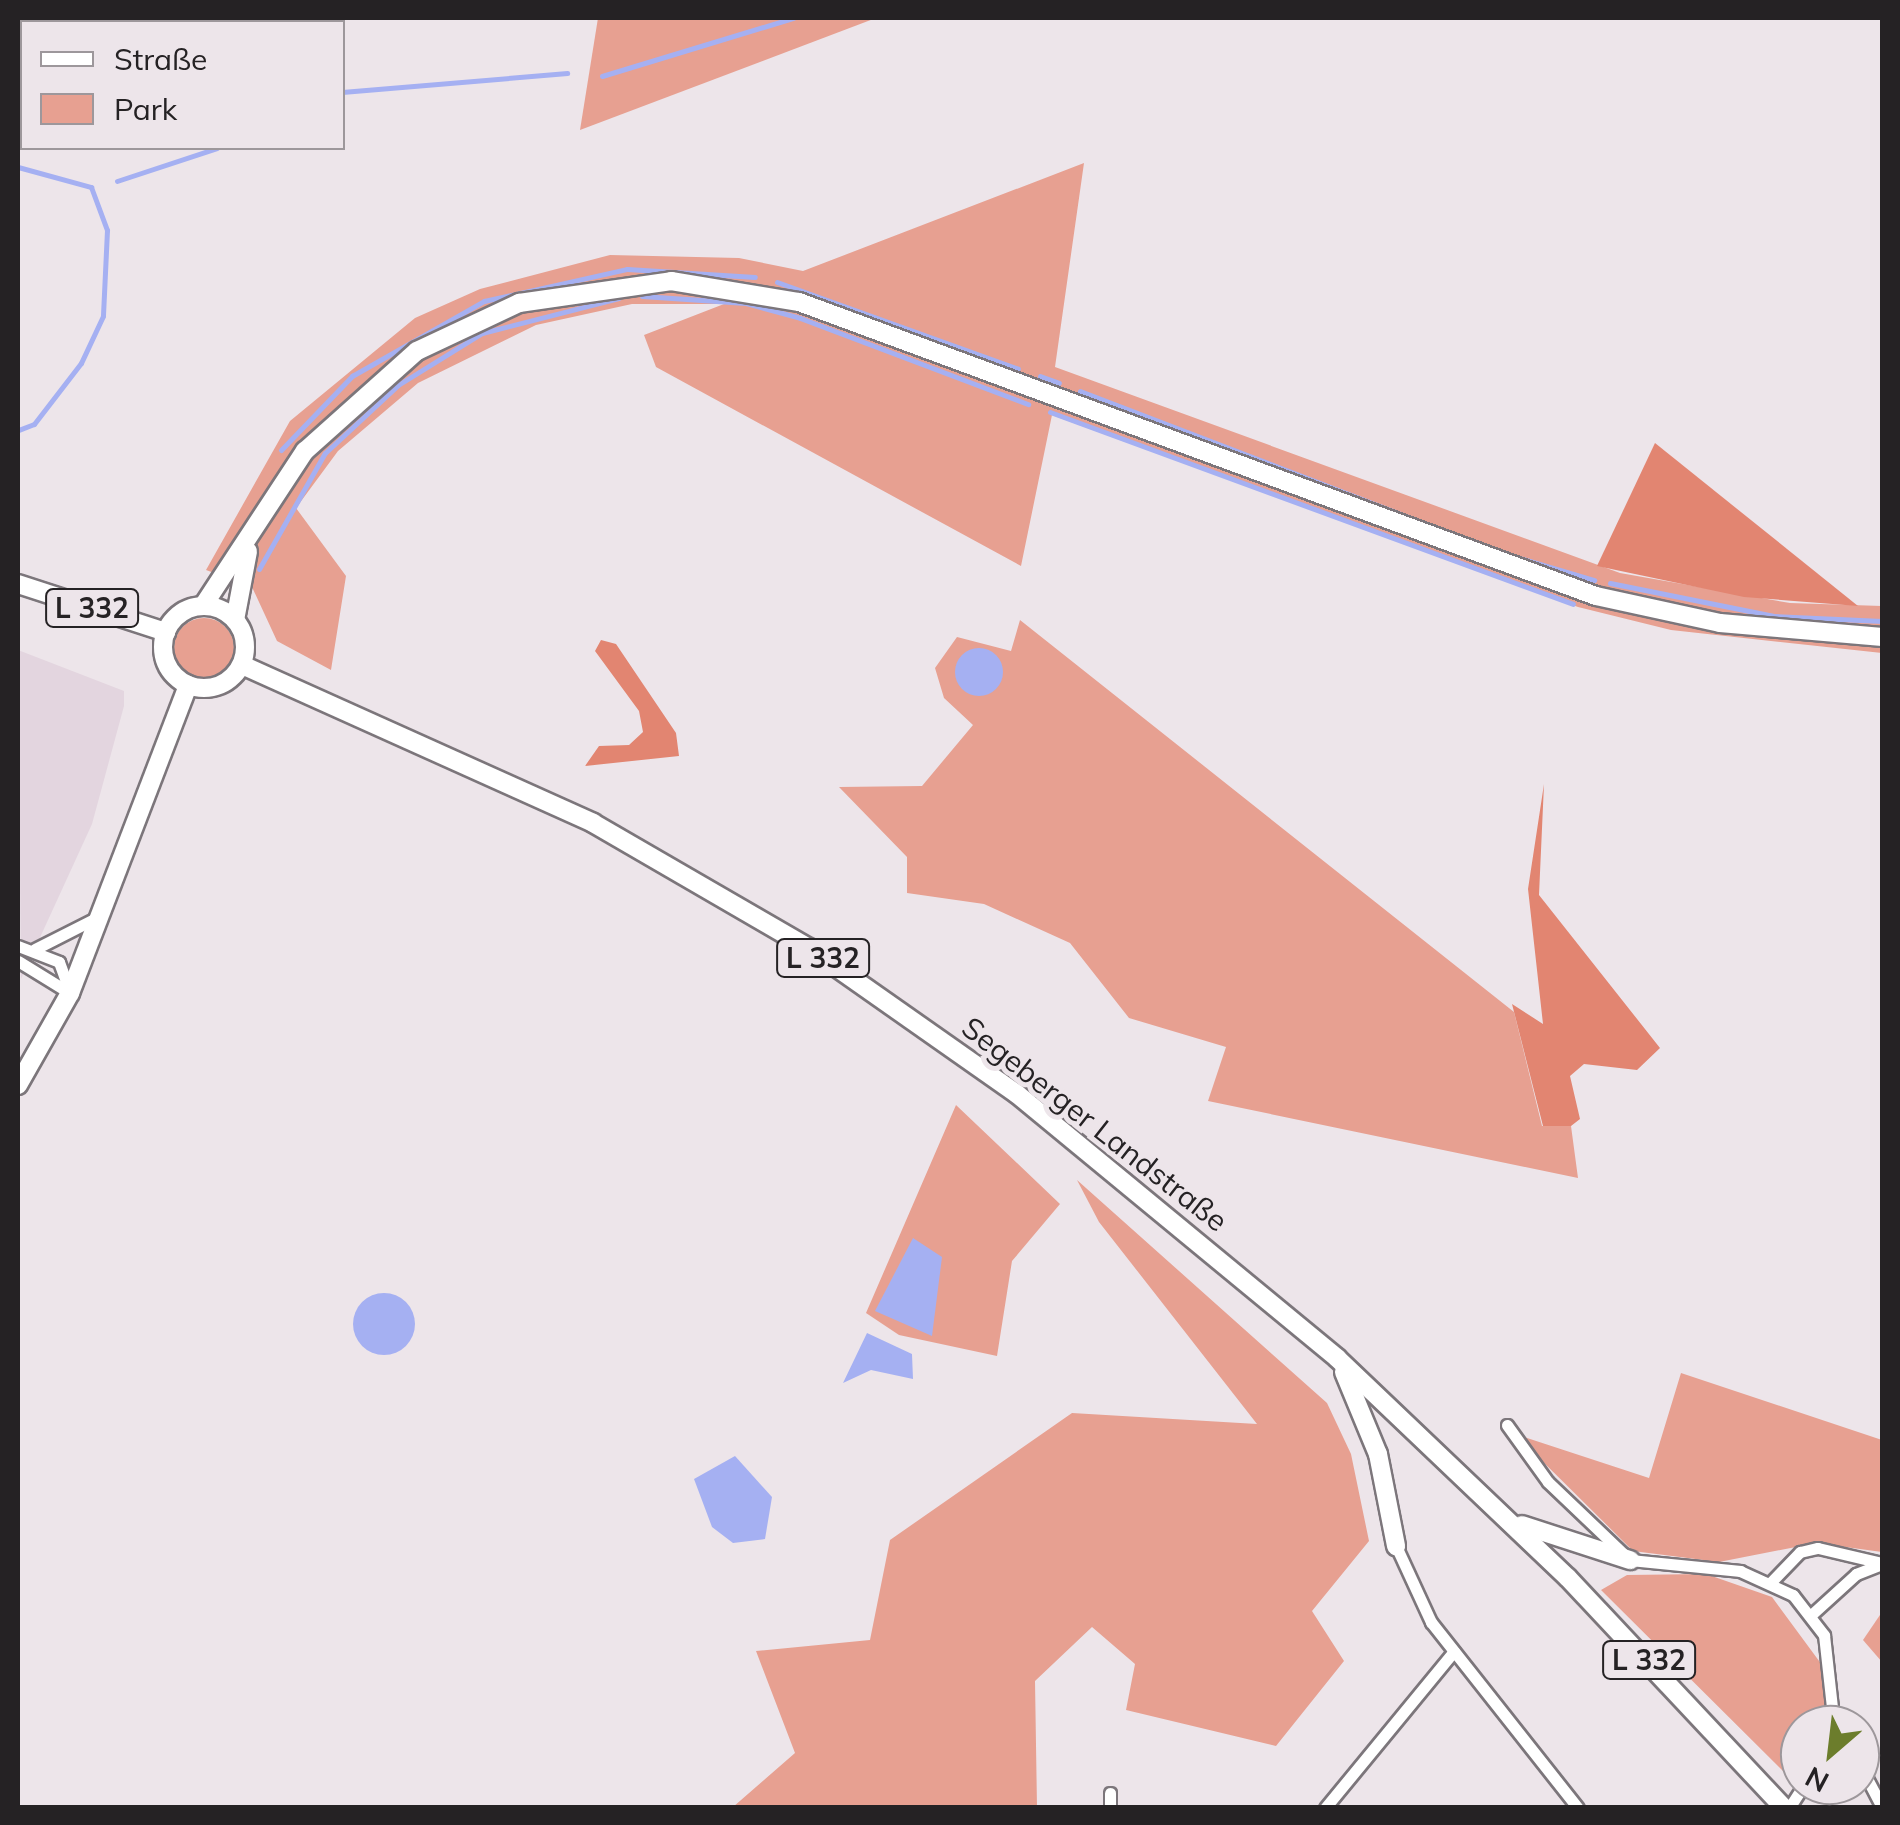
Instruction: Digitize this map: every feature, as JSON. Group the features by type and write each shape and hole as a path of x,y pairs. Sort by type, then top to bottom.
{"main road":[{"path":"251,536 235,620 246,642 242,666 221,685 188,685 168,666 166,632 203,606 251,536 330,422 417,351 520,303 672,281 799,302 1596,596 1720,623 1882,638"},
{"name":"L 332","path":"18,584 166,632"},
{"path":"203,606 235,620"},
{"name":"Segeberger Landstraße","path":"242,666 474,763 796,940 1057,1125 1337,1358 1509,1519 1787,1808"},
{"path":"18,1085 70,994 188,685"},
{"path":"1337,1358 1378,1454 1396,1546"},
{"path":"1509,1519 1578,1550 1630,1560"}],"street":[{"path":"32,949 101,915"},
{"path":"18,946 59,962 70,994"},
{"path":"18,962 70,994"},
{"path":"1507,1425 1548,1482 1630,1560 1771,1582 1811,1615 1834,1666 1834,1705"},
{"path":"1396,1546 1416,1598 1578,1808"},
{"path":"1771,1582 1800,1552 1818,1548 1882,1564"},
{"path":"1811,1615 1856,1574 1882,1564"},
{"path":"1325,1808 1454,1651"},
{"path":"1110,1793 1110,1808"}],"shaded area":[{"path":"1655,443 1858,606 1744,597 1597,566"},
{"path":"601,640 616,644 676,733 679,756 585,766 599,746 629,745 643,732 639,711 595,651"},
{"path":"18,650 124,691 124,706 92,824 21,979"},
{"path":"1544,784 1539,895 1660,1048 1637,1070 1584,1064 1570,1076 1580,1119 1571,1126 1543,1126 1512,1004 1543,1024 1528,889"}],"green space":[{"path":"598,18 876,18 580,130"},
{"path":"1084,163 1055,367 1620,573 1790,603 1882,606 1882,653 1671,630 1578,607 1052,415 1021,566 656,367 644,335 724,304 632,304 536,325 418,383 338,451 296,508 346,576 331,670 277,641 252,587 206,570 290,421 415,318 480,289 610,255 739,258 803,271"},
{"path":"204,618 225,627 234,648 225,669 204,678 183,669 174,648 183,627"},
{"path":"1020,620 1514,1012 1542,1126 1571,1126 1578,1178 1208,1101 1226,1047 1129,1018 1070,943 984,904 907,893 907,857 839,787 922,786 973,725 944,698 935,668 957,637 1011,651"},
{"path":"956,1105 1060,1204 1012,1261 997,1356 899,1335 866,1313"},
{"path":"1077,1180 1327,1403 1351,1454 1369,1541 1312,1611 1344,1661 1276,1746 1126,1710 1135,1664 1092,1627 1035,1681 1037,1807 733,1807 795,1753 756,1651 870,1640 890,1540 1072,1413 1257,1424 1099,1222"},
{"path":"1681,1373 1882,1440 1882,1552 1816,1543 1719,1562 1633,1551 1515,1434 1649,1478"},
{"path":"1706,1574 1772,1597 1822,1665 1828,1705 1780,1705 1780,1768 1601,1590 1627,1575"},
{"path":"1882,1612 1882,1662 1863,1640"}],"water":[{"path":"979,648 996,655 1003,672 996,689 979,696 962,689 955,672 962,655"},
{"path":"913,1238 942,1257 932,1336 875,1311"},
{"path":"384,1293 406,1302 415,1324 406,1346 384,1355 362,1346 353,1324 362,1302"},
{"path":"867,1333 912,1354 913,1379 871,1370 843,1383"},
{"path":"735,1456 772,1497 765,1539 733,1543 712,1527 694,1479"}],"waterway":[{"path":"602,76 793,18"},
{"path":"345,92 567,73"},
{"path":"117,181 211,150"},
{"path":"18,167 91,187 107,230 103,316 81,363 34,424 18,430"},
{"path":"281,450 352,376 484,301 627,269 755,277"},
{"path":"777,282 1018,369"},
{"path":"642,296 746,303 800,318 1028,404"},
{"path":"259,569 325,453 398,385 482,333 619,298"},
{"path":"1040,376 1059,383"},
{"path":"1080,391 1453,534"},
{"path":"1050,412 1573,604"},
{"path":"1506,554 1594,580"},
{"path":"1610,583 1773,616 1882,621"}]}
